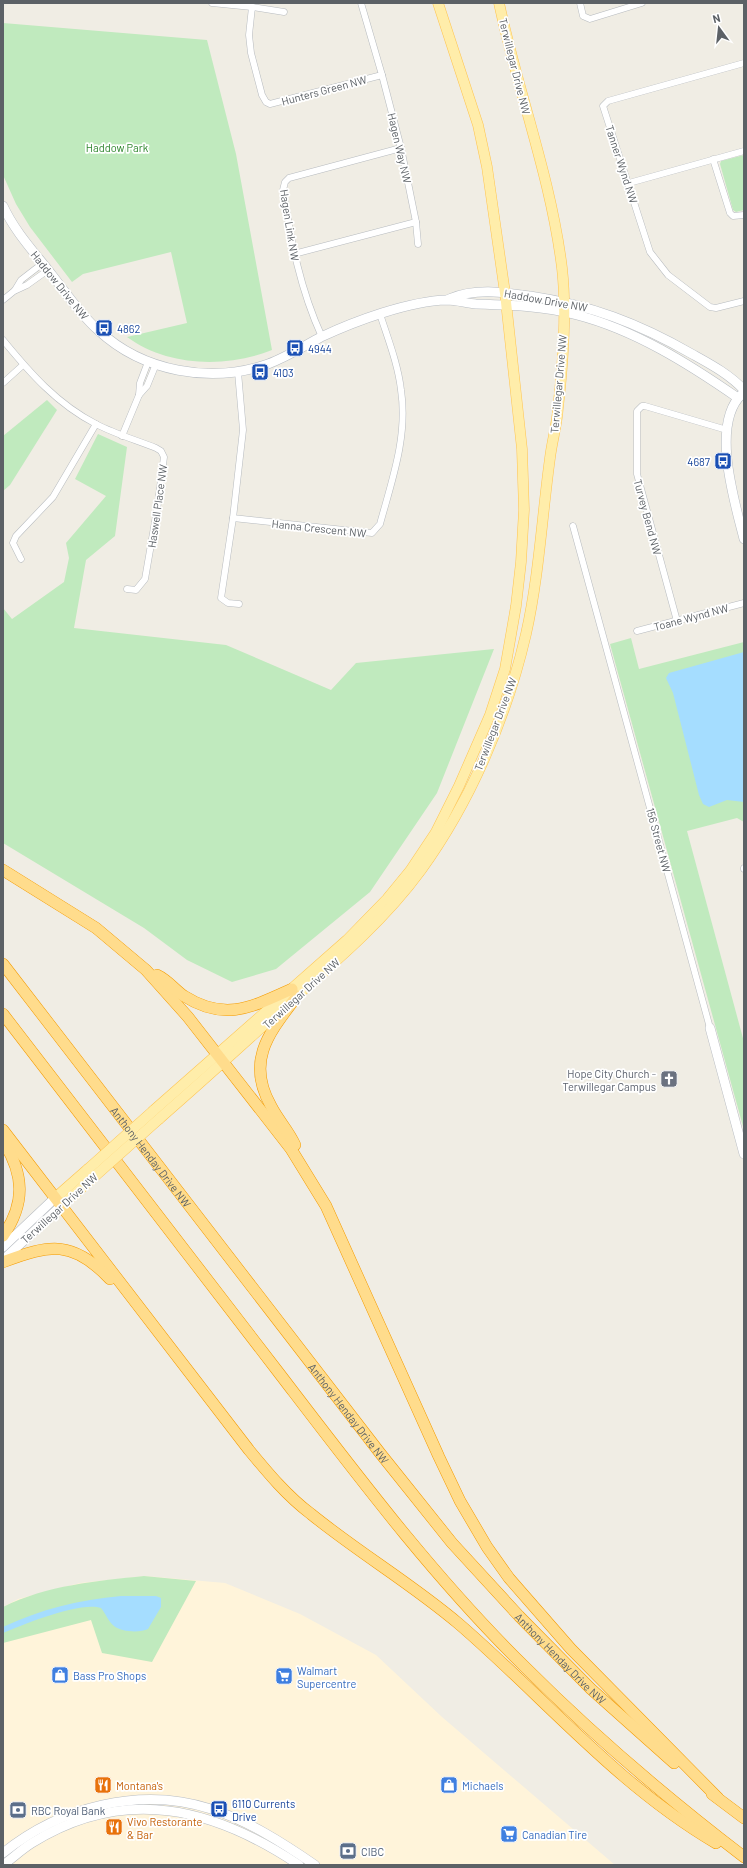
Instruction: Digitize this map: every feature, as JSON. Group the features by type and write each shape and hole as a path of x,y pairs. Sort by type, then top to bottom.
{"highway":[{"path":"3,870 96,928 146,970 162,986 292,1149 326,1206 439,1458 460,1500 487,1547 509,1578 571,1649 718,1798"},
{"name":"Anthony Henday Drive NW","path":"3,964 380,1453 457,1548 519,1616 591,1689 681,1768 744,1818"},
{"path":"146,970 160,976 184,996 204,1007 225,1011 252,1007 294,992"},
{"path":"294,992 264,1045 260,1058 260,1072 263,1089 271,1106 291,1136 308,1175"},
{"path":"3,1014 358,1475 462,1601 524,1667 610,1748 698,1822 744,1858"},
{"path":"3,1130 136,1305 249,1450 294,1500 346,1541 423,1595 459,1624 594,1752 684,1824 744,1858"},
{"path":"3,1140 18,1170 20,1186 16,1213 3,1236"},
{"path":"3,1261 42,1248 66,1250 95,1265 136,1305"}],"main road":[{"name":"Terwillegar Drive NW","path":"58,1202 221,1059 294,992 362,926 410,871 436,832 459,786 481,737 498,689 509,647 516,606 524,510 522,449 506,304 490,188 478,125 438,3"},
{"name":"Terwillegar Drive NW","path":"294,992 369,931 420,870 443,837 469,789 495,732 526,634 535,580 550,458 558,408 563,301 561,267 550,197 509,49 499,3"}],"street":[{"path":"212,3 284,12"},
{"name":"Hunters Green NW","path":"252,7 250,49 262,95 267,103 274,103 382,75 361,3"},
{"path":"580,3 583,16 590,19 642,3"},
{"name":"Tanner Wynd NW","path":"744,63 608,101 603,106 650,252 668,275 711,308 744,301"},
{"name":"Hagen Way NW","path":"382,75 401,148 416,222 418,244"},
{"name":"Hagen Link NW","path":"322,337 307,304 294,254 283,190 286,180 401,148"},
{"path":"629,183 744,151"},
{"path":"713,159 730,213 733,216 744,215"},
{"name":"Haddow Drive NW","path":"3,206 19,232 45,266 98,330 118,346 152,363 195,373 213,374 238,372 271,363 322,337 380,314 448,300 461,294 479,292 504,293 563,301 595,309 643,327 720,370 744,390"},
{"path":"294,254 416,222"},
{"path":"3,300 14,291 27,285 45,266"},
{"name":"Haddow Drive NW","path":"448,300 474,304 506,304 563,312 593,320 629,333 741,396"},
{"name":"Hanna Crescent NW","path":"233,518 366,533 372,533 378,528 400,451 403,411 400,384 380,314"},
{"path":"3,340 23,365 58,400 96,424 122,436 139,396 147,386 152,363"},
{"path":"3,383 23,365"},
{"path":"238,372 243,430 233,518 221,598 228,603 240,604"},
{"path":"741,396 731,411 727,430 727,468 729,483 744,539"},
{"name":"Turvey Bend NW","path":"677,621 637,474 637,411 642,406 645,406 727,430"},
{"path":"21,559 14,542 16,536 52,497 96,424"},
{"name":"Haswell Place NW","path":"122,436 156,448 161,451 164,457 157,510 145,579 136,590 127,589"},
{"name":"156 Street NW","path":"573,526 744,1154"},
{"name":"Toane Wynd NW","path":"637,631 744,603"},
{"name":"Terwillegar Drive NW","path":"3,1247 58,1202"},
{"name":"Terwillegar Drive NW","path":"3,1261 58,1202"},
{"path":"3,1853 20,1839 42,1826 77,1811 129,1801 170,1801 211,1809 236,1819 261,1831 315,1865"},
{"path":"3,1865 31,1843 76,1821 114,1812 141,1810 178,1811 205,1817 242,1832 299,1865"}],"shaded area":[{"path":"145,1576 225,1583 300,1614 376,1655 442,1717 615,1865 3,1865 3,1607 18,1599 80,1583"}],"green space":[{"name":"Haddow Park","path":"3,23 207,40 236,154 272,350 255,356 236,360 198,362 161,354 143,347 127,337 187,323 171,252 83,274 72,282 30,227 16,204 3,175"},
{"path":"744,155 744,210 736,212 733,210 720,164 721,161"},
{"path":"47,400 57,410 10,485 3,491 3,436"},
{"path":"98,434 127,447 115,536 86,560 74,628 226,645 331,690 356,663 494,649 437,793 370,892 276,969 232,982 187,960 144,928 3,843 3,608 12,619 64,582 69,558 66,543 106,496 75,479"},
{"path":"631,638 639,669 744,642 744,822 737,818 687,831 744,1042 744,1130 610,644"},
{"path":"144,1576 196,1581 152,1662 102,1653 91,1620 3,1643 3,1607 37,1594 72,1585"}],"water":[{"path":"744,652 744,802 727,800 709,807 703,804 699,795 673,693 666,678 669,673"},
{"path":"121,1596 156,1596 161,1598 161,1607 148,1629 140,1631 121,1630 110,1622 101,1608 92,1607 67,1610 52,1614 3,1633 3,1627 46,1610 90,1600"}],"place":[{"name":"4862","path":"104,328"},
{"name":"4944","path":"295,348"},
{"name":"4103","path":"260,372"},
{"name":"4687","path":"723,461"},
{"name":"Hope City Church - Terwillegar Campus","path":"669,1079"},
{"name":"Bass Pro Shops","path":"60,1675"},
{"name":"Walmart Supercentre","path":"284,1676"},
{"name":"Montana's","path":"103,1785"},
{"name":"Michaels","path":"449,1785"},
{"name":"6110 Currents Drive","path":"219,1809"},
{"name":"RBC Royal Bank","path":"18,1810"},
{"name":"Vivo Restorante & Bar","path":"114,1827"},
{"name":"Canadian Tire","path":"509,1834"},
{"name":"CIBC","path":"348,1851"}]}
